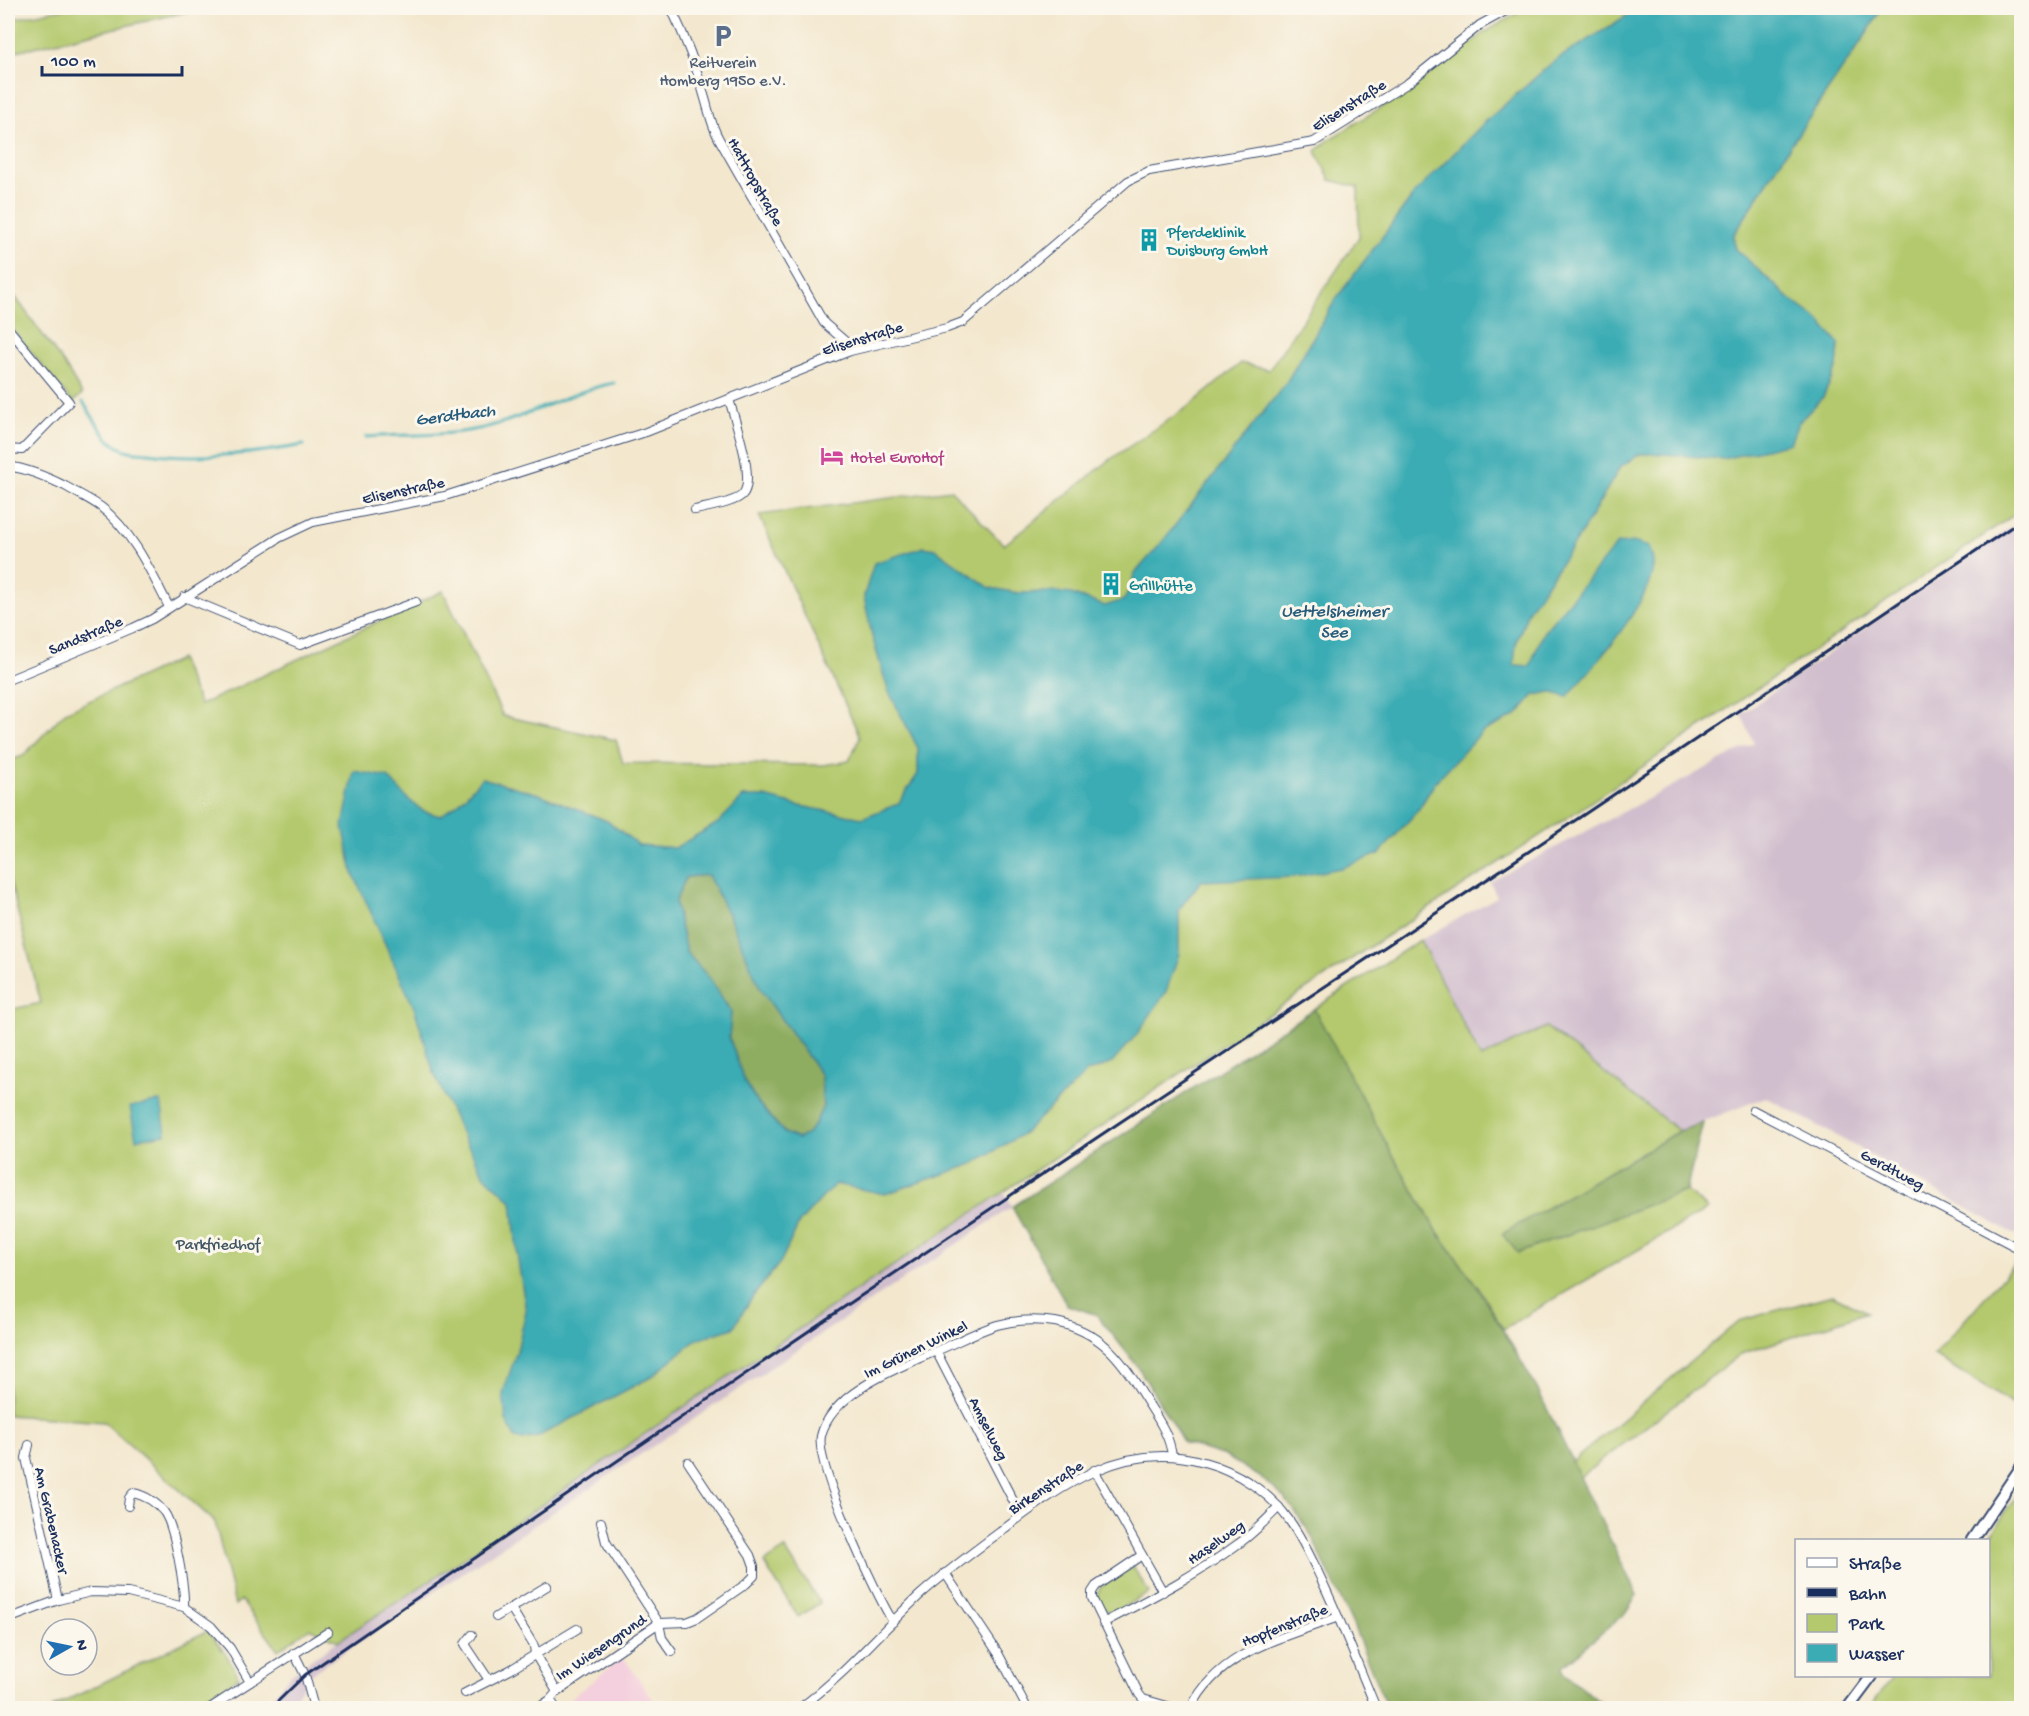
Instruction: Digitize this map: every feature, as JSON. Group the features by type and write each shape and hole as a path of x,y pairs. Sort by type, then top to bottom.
{"main road":[{"path":"1973,1539 2022,1466"},
{"path":"1848,1708 1871,1677"}],"street":[{"name":"Hattropstraße","path":"671,8 689,50 718,140 824,323 846,342 850,351"},
{"name":"Elisenstraße","path":"170,607 279,538 313,522 445,496 646,432 850,351 947,328 963,322 1128,180 1149,171 1314,142 1408,83 1480,25 1511,8"},
{"path":"8,328 69,402 22,450 8,449"},
{"path":"695,510 737,498 744,493 747,486 747,469 729,399"},
{"path":"8,466 57,482 101,507 135,545 170,607"},
{"path":"184,597 300,645 416,602"},
{"name":"Sandstraße","path":"8,680 112,638 170,607"},
{"name":"Gerdtweg","path":"1753,1110 2022,1250"},
{"name":"Im Grünen Winkel","path":"893,1622 884,1607 835,1496 825,1468 821,1438 825,1425 832,1415 862,1388 936,1351 998,1325 1020,1320 1056,1322 1078,1329 1107,1346 1127,1367 1171,1444 1172,1456"},
{"name":"Amselweg","path":"936,1351 1021,1516"},
{"name":"Am Grabenacker","path":"29,1445 26,1458 57,1600"},
{"name":"Birkenstraße","path":"802,1708 858,1659 945,1573 1021,1516 1094,1470 1118,1462 1172,1456 1191,1458 1219,1466 1250,1483 1279,1508 1302,1541 1338,1617 1376,1708"},
{"name":"Im Wiesengrund","path":"538,1708 557,1692 659,1623 681,1623 697,1618 754,1576 754,1566 750,1555 688,1461"},
{"path":"1094,1470 1163,1592"},
{"path":"128,1506 129,1498 134,1493 142,1494 165,1513 172,1532 185,1594 184,1607"},
{"name":"Haselweg","path":"1103,1623 1163,1592 1239,1544 1279,1508"},
{"name":"Im Wiesengrund","path":"602,1522 606,1542 659,1623 662,1638 672,1652"},
{"path":"1142,1555 1096,1586 1092,1592 1092,1598 1139,1694 1143,1699 1174,1708"},
{"path":"945,1573 998,1653 1027,1708"},
{"path":"496,1617 547,1586"},
{"path":"8,1619 57,1600 91,1592 128,1593 184,1607 211,1626 231,1648 250,1682"},
{"path":"511,1608 534,1646 535,1654 557,1692"},
{"name":"Hopfenstraße","path":"1191,1708 1205,1685 1220,1669 1247,1653 1338,1617"},
{"path":"465,1693 510,1670 577,1629"},
{"path":"210,1708 328,1632"},
{"path":"472,1635 465,1644 489,1680"},
{"path":"294,1653 305,1675 314,1708"},
{"path":"550,1700 556,1708"}],"shaded area":[{"path":"2021,520 2021,1238 1766,1097 1679,1131 1546,1027 1481,1058 1420,940 1497,897 1490,882 1754,743 1741,714"},
{"path":"1004,1193 1012,1207 311,1674 288,1708 263,1708 290,1675 337,1641 458,1562 739,1369"},
{"path":"623,1657 659,1708 563,1708 561,1706"}],"green space":[{"path":"66,8 203,8 8,53 8,20"},
{"name":"Parkfriedhof","path":"1526,8 1639,8 1553,62 1484,123 1415,193 1336,299 1286,383 1159,546 1134,574 1131,587 1124,600 1105,606 1071,594 1019,593 990,588 935,549 924,547 874,563 864,596 872,636 888,690 918,748 918,774 898,804 862,818 765,797 744,797 718,823 675,848 639,845 607,821 539,794 482,778 459,803 440,816 423,811 408,799 415,1010 434,1073 460,1131 484,1175 512,1201 526,1312 517,1351 523,1440 537,1437 651,1377 697,1339 733,1328 751,1299 781,1261 799,1223 835,1183 885,1194 973,1164 1024,1133 1087,1072 1112,1063 1179,954 1179,909 1201,881 1379,854 1418,810 1436,781 1482,732 1517,715 1534,695 1551,692 1567,697 1613,643 1578,591 1543,633 1530,666 1513,665 1516,644 1528,611 1582,532 1620,467 1640,454 1790,443 1798,423 1823,397 1837,367 1839,344 1819,320 1790,299 1736,249 1733,236 1882,8 2021,8 2021,510 1573,814 1365,950 739,1369 458,1562 338,1641 310,1628 278,1650 241,1600 235,1605 215,1522 104,1422 8,1415 8,1010 41,1003 8,874 8,761 23,756 65,712 180,659 200,705 443,591 503,716 616,740 623,763 823,765 849,761 860,737 759,515 951,490 1004,545 1111,459 1192,404 1241,363 1269,370 1359,237 1358,187 1330,180 1316,151 1330,139 1406,92 1485,32"},
{"path":"8,287 64,364 82,394 73,403 8,324"},
{"path":"708,875 730,918 761,990 821,1075 823,1107 806,1135 797,1139 785,1133 757,1102 745,1083 729,1037 731,1012 710,979 686,952 675,902 686,877"},
{"path":"1420,940 1481,1058 1546,1027 1679,1131 1503,1234 1518,1252 1686,1191 1708,1209 1503,1329 1479,1289 1437,1231 1392,1154 1314,1009"},
{"path":"1314,1009 1392,1154 1437,1231 1479,1289 1538,1390 1637,1595 1625,1613 1563,1666 1564,1673 1607,1708 1387,1708 1353,1625 1310,1533 1285,1498 1260,1477 1225,1456 1184,1443 1138,1367 1097,1315 1067,1305 1012,1207"},
{"path":"1703,1123 1686,1191 1518,1253 1502,1234 1679,1131"},
{"path":"2022,1256 2021,1410 1934,1355"},
{"path":"1832,1295 1867,1312 1741,1354 1580,1477 1572,1462 1739,1321"},
{"path":"2021,1489 2021,1708 1870,1708 1892,1677 1990,1677 1990,1539 1988,1539"},
{"path":"785,1549 820,1603 798,1617 764,1563"},
{"path":"1133,1566 1149,1593 1116,1611 1110,1612 1100,1608 1096,1599 1100,1587"},
{"path":"207,1631 226,1654 239,1677 192,1708 52,1708"}],"water":[{"name":"Uettelsheimer See","path":"1639,8 1882,8 1733,236 1736,249 1790,299 1819,320 1839,344 1837,367 1823,397 1798,423 1790,443 1723,459 1640,454 1620,467 1582,532 1528,611 1516,644 1514,665 1530,666 1543,633 1617,544 1633,542 1649,547 1653,560 1651,575 1634,612 1591,670 1567,697 1551,692 1534,695 1517,715 1482,732 1436,781 1418,810 1379,854 1341,868 1294,877 1201,881 1179,909 1179,954 1166,992 1138,1033 1112,1063 1087,1072 1024,1133 973,1164 885,1194 835,1184 799,1223 781,1261 751,1299 733,1328 697,1339 651,1377 537,1437 523,1440 515,1438 506,1420 503,1393 517,1351 526,1311 512,1201 484,1175 460,1131 434,1073 415,1010 353,873 343,826 354,771 388,777 408,799 423,811 440,816 459,803 482,778 539,794 607,821 639,845 675,848 718,823 743,797 765,797 862,818 898,804 918,774 918,748 888,690 872,636 864,596 874,563 924,547 935,549 990,588 1019,593 1071,594 1105,606 1124,600 1131,587 1134,574 1159,546 1286,383 1336,299 1415,193 1484,123 1553,62","holes":["708,875 730,918 761,990 821,1075 823,1107 814,1125 806,1135 798,1139 784,1133 757,1102 745,1083 729,1037 731,1012 710,979 686,952 675,902 686,877"]},
{"path":"161,1101 166,1134 136,1139 130,1107"}],"waterway":[{"name":"Gerdtbach","path":"366,437 445,434 476,430 614,383"},
{"name":"Gerdtbach","path":"83,402 107,438 120,448 132,451 206,456 304,445"}],"railway":[{"path":"271,1708 305,1675 714,1395 1556,834 2022,520"}],"place":[{"name":"Reitverein Homberg 1950 e.V.","path":"723,36"},
{"name":"Pferdeklinik Duisburg GmbH","path":"1149,240"},
{"name":"Hotel EuroHof","path":"832,456"},
{"name":"Grillhütte","path":"1111,584"}]}
